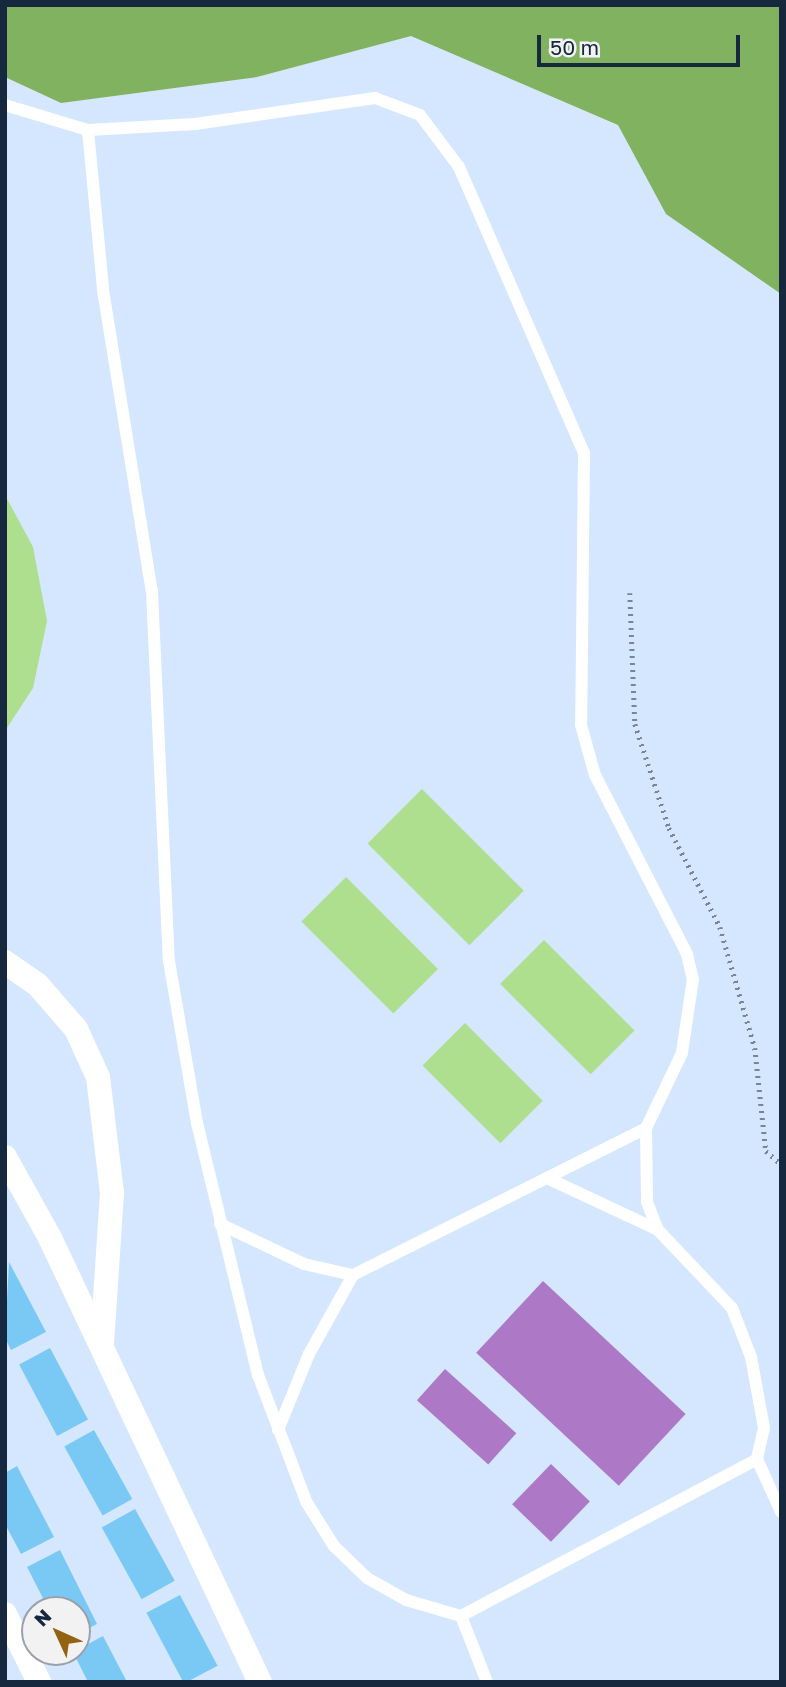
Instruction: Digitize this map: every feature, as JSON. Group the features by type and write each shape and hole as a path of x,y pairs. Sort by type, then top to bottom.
{"street":[{"path":"5,962 37,984 76,1029 98,1077 111,1193 102,1351"},
{"path":"5,1157 102,1351 260,1682"},
{"path":"5,1614 39,1682"}],"lane":[{"path":"5,105 88,130 195,124 375,98 420,115 459,167 584,453 581,725 595,775 687,954 693,979 682,1054 646,1128 647,1202 657,1230"},
{"path":"88,130 103,290 152,591 169,961 220,1224 278,1430 307,1503 334,1546 367,1578 406,1600 461,1616 757,1459"},
{"path":"278,1430 309,1354 354,1275 646,1128"},
{"path":"547,1178 657,1230 732,1308 751,1357 764,1428 757,1459 781,1512"},
{"path":"220,1224 304,1264 354,1275"},
{"path":"461,1616 486,1682"}],"path":[{"path":"630,593 635,724 669,828 720,927 754,1048 766,1151 781,1164"}],"green space":[{"path":"5,5 781,5 781,294 666,214 618,125 411,36 257,77 61,103 5,77"},
{"path":"5,495 33,547 47,621 33,688 5,731"},
{"path":"422,789 524,891 469,945 368,843"},
{"path":"346,877 438,969 393,1013 301,922"},
{"path":"544,940 635,1031 591,1074 500,984"},
{"path":"465,1023 543,1101 500,1143 423,1065"}],"shaded area":[{"path":"543,1281 686,1414 619,1486 476,1353"},
{"path":"445,1369 516,1433 488,1464 417,1400"},
{"path":"551,1464 590,1502 551,1542 512,1504"}],"building":[{"path":"9,1262 46,1332 11,1350 5,1338"},
{"path":"50,1348 88,1420 57,1436 19,1364"},
{"path":"94,1430 132,1499 103,1516 64,1446"},
{"path":"17,1466 54,1537 21,1554 5,1524 5,1473"},
{"path":"135,1509 175,1581 142,1599 102,1527"},
{"path":"60,1550 83,1596 42,1596 27,1567"},
{"path":"180,1595 218,1666 183,1682 146,1613"},
{"path":"91,1612 97,1624 91,1627"},
{"path":"103,1636 127,1682 88,1682 80,1666 91,1666 91,1642"}]}
